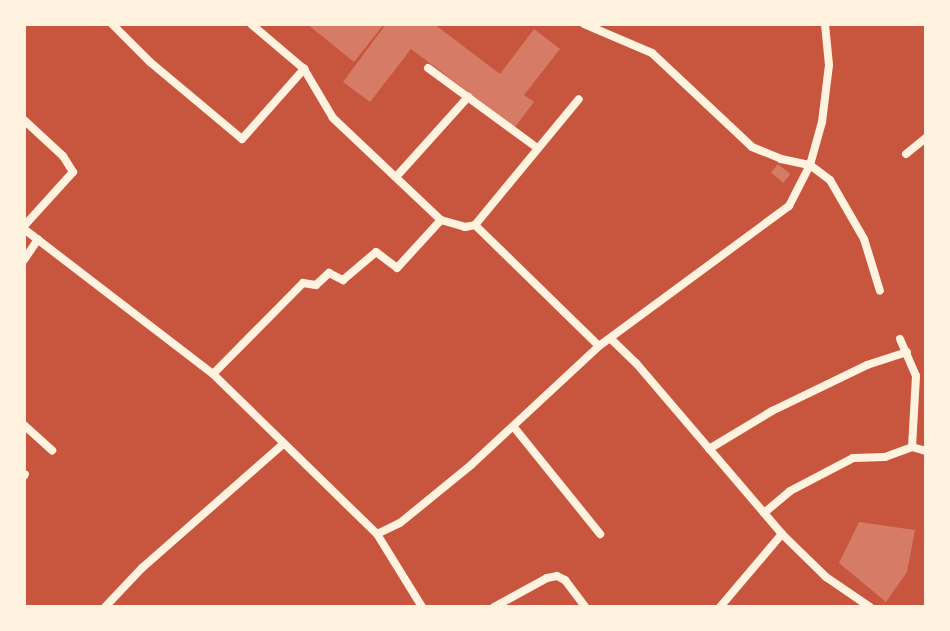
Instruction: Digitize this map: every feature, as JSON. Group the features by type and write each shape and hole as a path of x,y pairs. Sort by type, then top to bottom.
{"street":[{"path":"112,24 150,62 242,139 304,69"},
{"path":"251,24 304,69 333,118 441,220 465,227 475,225 536,147 579,99"},
{"path":"584,24 652,53 752,147 810,165 830,180 857,225 880,291"},
{"path":"377,534 400,523 471,465 599,346 771,216 789,206 810,165 827,95 825,24"},
{"path":"428,68 536,147"},
{"path":"396,177 468,97"},
{"path":"24,120 63,156 73,172 24,227 213,374 282,445 294,452 377,534 422,607"},
{"path":"906,154 926,138"},
{"path":"213,374 303,283 316,285 329,273 343,280 376,252 397,268 441,220"},
{"path":"475,225 599,346"},
{"path":"24,260 38,239"},
{"path":"611,339 782,534 826,577 870,607"},
{"path":"900,339 916,376 912,447"},
{"path":"709,449 772,411 867,365 907,352"},
{"path":"24,425 52,450"},
{"path":"513,426 600,534"},
{"path":"105,607 152,559 282,445"},
{"path":"764,513 790,491 853,458 885,457 912,447 926,451"},
{"path":"720,607 782,534"},
{"path":"494,607 547,578 557,576 565,580 585,607"}],"building":[{"path":"307,24 384,24 354,62"},
{"path":"386,24 434,24 500,74 534,29 560,49 524,95 534,102 515,127 411,49 370,102 343,82"},
{"path":"778,164 790,174 783,183 771,172"},
{"path":"859,522 915,530 907,572 886,602 839,563"}]}
